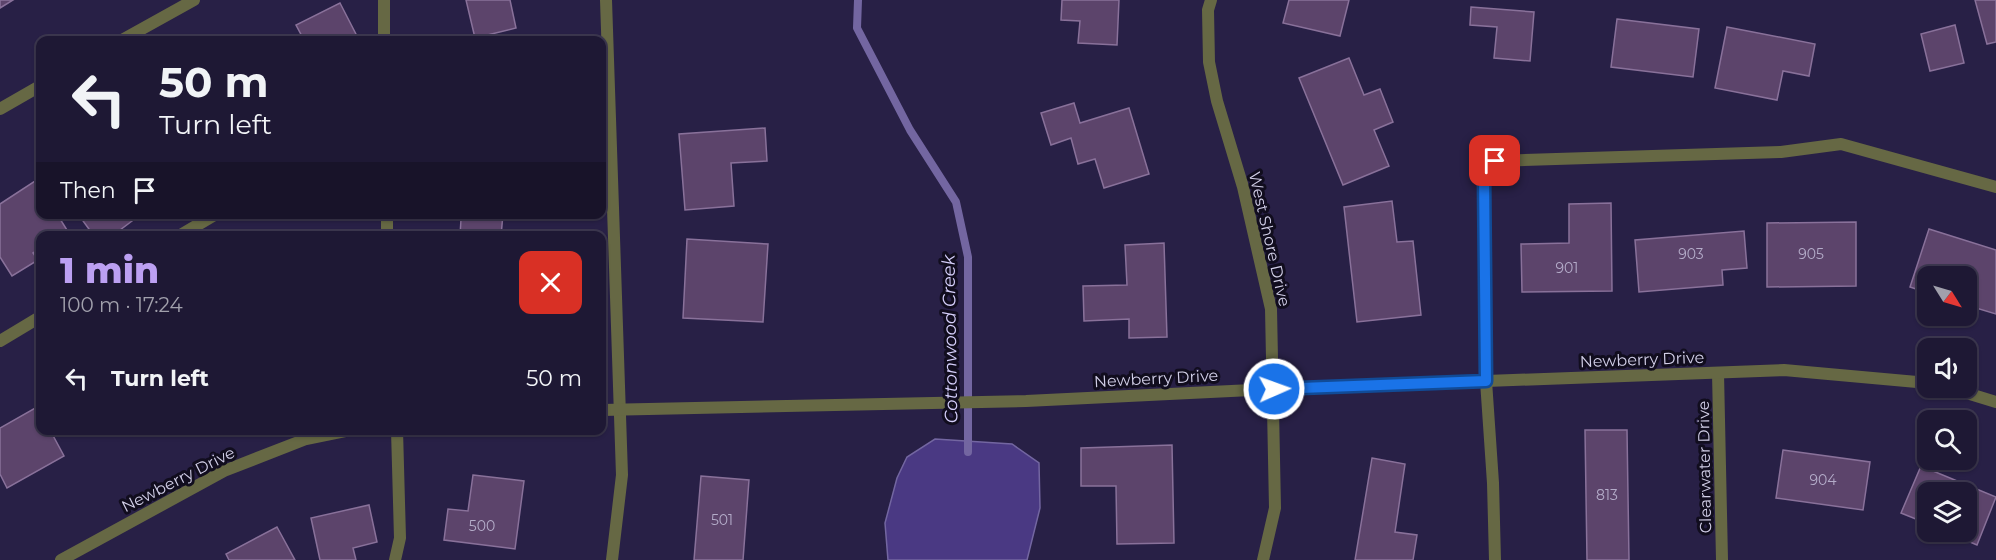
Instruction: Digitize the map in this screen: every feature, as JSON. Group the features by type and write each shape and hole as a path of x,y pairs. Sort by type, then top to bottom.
{"street":[{"path":"129,36 194,0"},
{"path":"384,0 384,36"},
{"path":"606,0 622,475 612,560"},
{"name":"West Shore Drive","path":"1210,0 1208,10 1209,62 1217,101 1243,187 1271,309 1275,508 1263,560"},
{"path":"0,109 36,88"},
{"path":"1495,560 1493,483 1486,381 1484,175 1495,161 1781,152 1841,144 1996,187"},
{"path":"187,231 208,219"},
{"path":"0,341 36,319"},
{"name":"Newberry Drive","path":"606,410 1026,401 1274,389 1784,370 1917,381"},
{"name":"Clearwater Drive","path":"1718,373 1722,560"},
{"path":"1977,396 1996,402"},
{"name":"Newberry Drive","path":"61,560 224,471 306,440 328,435"},
{"path":"394,560 400,538 397,435"}],"shaded area":[{"path":"935,439 1012,444 1039,463 1040,508 1027,560 888,560 885,523 897,478 907,457"}],"building":[{"path":"0,0 13,0 0,8"},
{"path":"466,0 510,0 516,28 475,36"},
{"path":"1062,0 1119,0 1117,45 1078,43 1080,21 1061,20"},
{"path":"1289,0 1349,0 1340,36 1283,23"},
{"path":"1975,0 1996,0 1996,42 1987,44"},
{"path":"340,3 357,36 302,36 296,25"},
{"path":"1471,7 1534,12 1530,61 1494,58 1497,27 1470,25"},
{"path":"1617,19 1699,29 1693,77 1611,67"},
{"path":"1955,25 1964,63 1930,71 1921,34"},
{"path":"1727,27 1815,44 1809,76 1783,71 1777,100 1715,88"},
{"path":"1349,58 1364,95 1380,89 1393,122 1374,130 1389,166 1343,185 1299,78"},
{"path":"1074,103 1080,123 1129,108 1149,174 1104,188 1095,159 1078,164 1071,138 1051,145 1041,113"},
{"path":"765,128 767,161 731,163 734,206 685,210 679,134"},
{"path":"35,181 36,219 60,219 67,230 36,231 36,251 33,253 36,261 12,276 0,257 0,204"},
{"path":"1392,201 1397,242 1413,241 1421,315 1357,322 1344,207"},
{"path":"1611,203 1612,291 1522,292 1521,244 1569,243 1569,204"},
{"path":"82,219 135,219 119,231 90,231"},
{"path":"461,219 503,219 501,231 460,231"},
{"path":"1856,222 1856,286 1767,287 1767,223"},
{"path":"1929,229 1996,250 1996,314 1977,308 1977,266 1917,266 1917,289 1910,287"},
{"path":"1744,231 1747,268 1722,270 1723,285 1639,292 1635,240"},
{"path":"687,239 768,244 763,322 683,318"},
{"path":"1164,243 1167,337 1129,338 1129,319 1084,321 1083,286 1127,285 1125,245"},
{"path":"36,408 36,435 53,435 64,456 7,488 0,474 0,428"},
{"path":"1585,430 1627,430 1629,560 1587,560"},
{"path":"1172,445 1174,543 1117,544 1116,486 1081,486 1081,448"},
{"path":"1783,450 1870,462 1863,510 1776,498"},
{"path":"1372,458 1405,464 1395,532 1417,535 1413,560 1355,560"},
{"path":"1919,470 1931,470 1960,482 1917,482 1917,520 1901,513"},
{"path":"473,475 524,481 515,549 444,540 448,509 468,511"},
{"path":"701,476 749,480 743,560 694,560"},
{"path":"1977,489 1996,497 1977,545 1970,542 1977,542"},
{"path":"369,505 377,542 353,548 356,560 320,560 311,518"},
{"path":"277,527 295,560 229,560 226,554"}],"waterway":[{"name":"Cottonwood Creek","path":"858,0 857,28 910,130 956,202 968,257 968,452"}],"route":[{"path":"1274,389 1486,381 1484,175 1495,161"}]}
